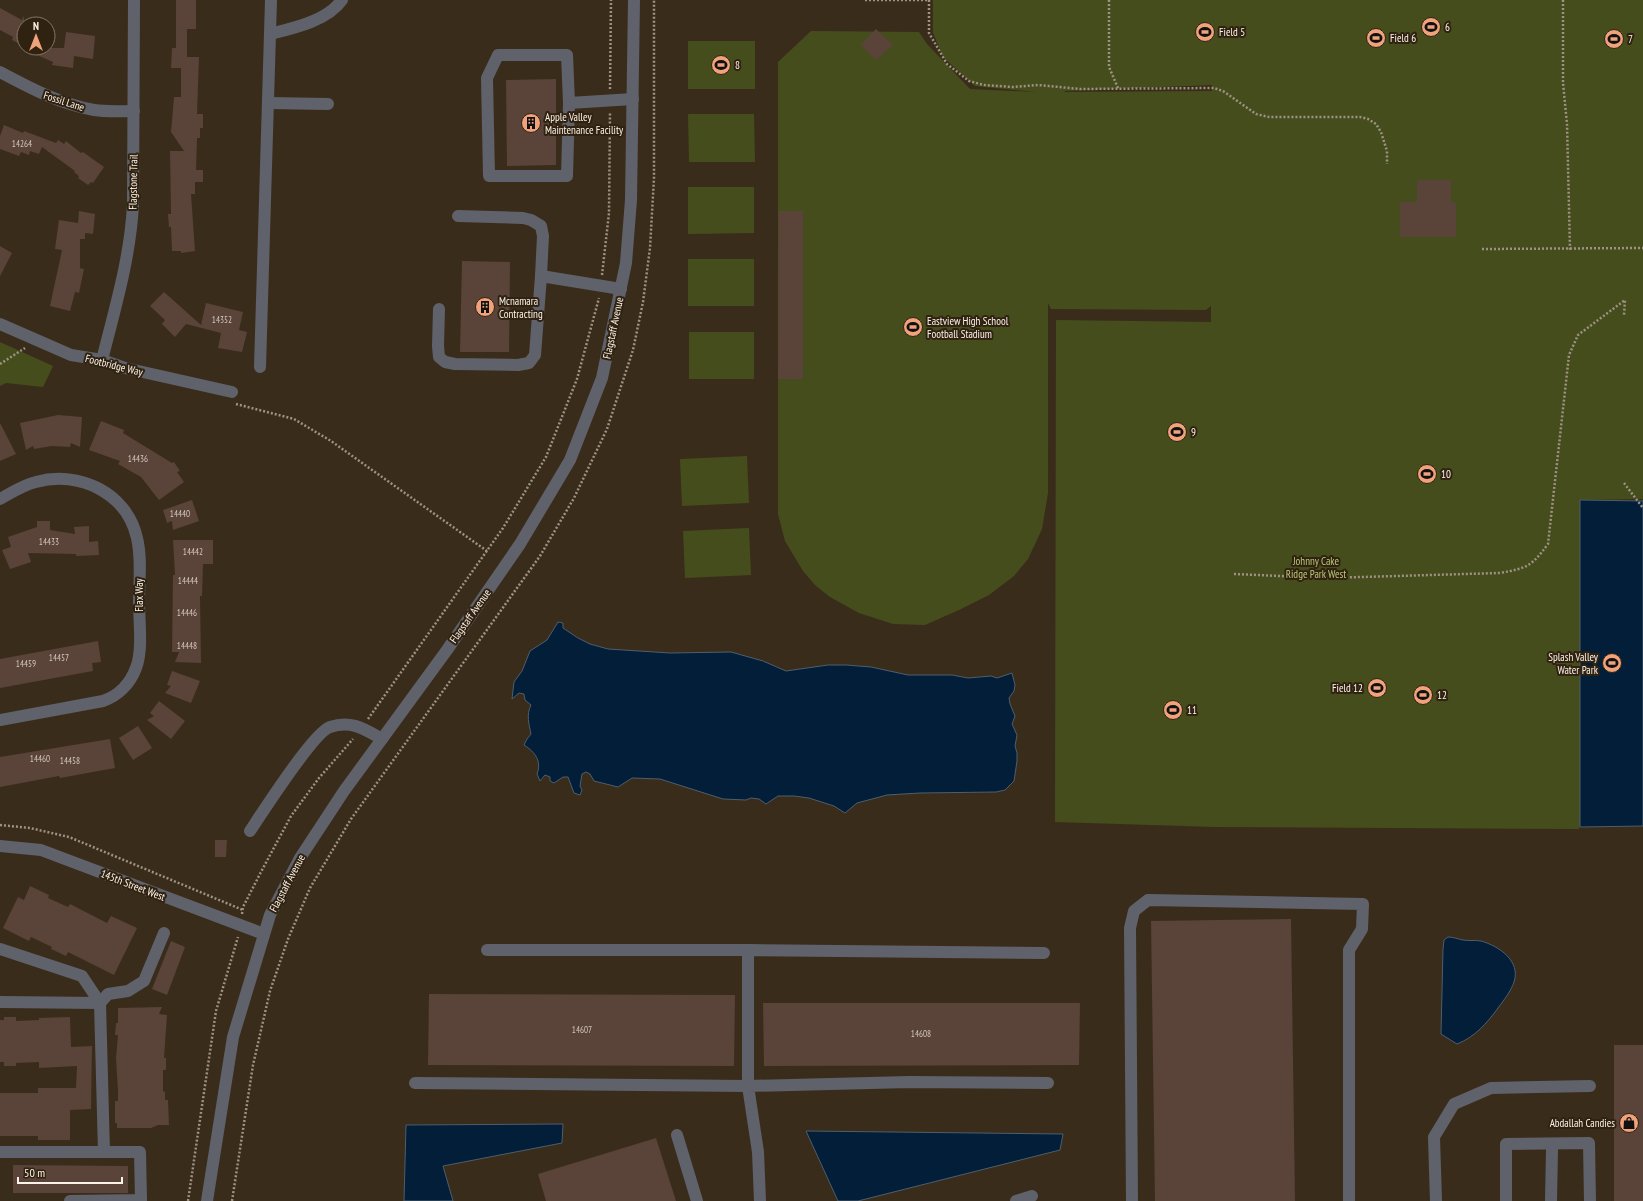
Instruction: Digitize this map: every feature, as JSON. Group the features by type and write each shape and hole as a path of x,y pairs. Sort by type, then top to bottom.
{"street":[{"name":"Flagstone Trail","path":"102,360 125,268 131,235 133,205 134,0"},
{"path":"260,367 271,0"},
{"path":"270,34 314,22 339,4 342,0"},
{"name":"Flagstaff Avenue","path":"207,1201 233,1037 270,915 300,858 344,791 447,650 520,544 570,460 602,378 626,263 631,200 634,0"},
{"path":"498,54 567,54 569,102 567,176 490,176 487,78 498,54"},
{"name":"Fossil Lane","path":"0,72 37,92 75,106 95,110 134,111"},
{"path":"569,102 633,99"},
{"path":"268,103 328,104"},
{"path":"439,309 439,357 445,362 455,364 518,365 529,363 535,355 542,276 543,236 541,226 531,220 523,218 458,216"},
{"path":"542,276 621,288"},
{"name":"Footbridge Way","path":"0,324 71,355 102,360 125,368 232,392"},
{"name":"Flax Way","path":"0,499 24,486 43,480 62,478 72,479 93,485 110,495 129,519 137,537 140,558 138,661 132,677 126,686 111,698 103,701 0,720"},
{"path":"250,831 281,784 314,742 329,727 346,724 362,727 382,739"},
{"name":"145th Street West","path":"0,846 41,850 264,934"},
{"path":"1132,1201 1130,928 1134,911 1148,900 1203,900 1363,904 1362,929 1349,950 1349,1201"},
{"path":"0,1002 100,1002 108,994 128,991 144,981 164,933"},
{"path":"0,949 82,976 100,1002 104,1152"},
{"path":"487,950 748,950 1044,953"},
{"path":"748,950 748,1086 758,1152 760,1201"},
{"path":"415,1083 748,1086 909,1082 1048,1083"},
{"path":"1436,1201 1434,1137 1454,1104 1490,1088 1590,1086"},
{"path":"677,1135 697,1201"},
{"path":"1506,1201 1506,1144 1589,1143 1590,1201"},
{"path":"1551,1201 1552,1150"},
{"path":"0,1152 140,1152 141,1200 70,1201"},
{"path":"1016,1201 1032,1196"}],"path":[{"path":"188,1201 216,1011 235,948 243,910 262,870 292,816 319,778 347,747 362,727 504,528 546,457 577,378 598,302 609,213 611,0"},
{"path":"865,0 929,0 929,33 947,64 969,81 984,85 1013,87 1038,85 1080,89 1214,88 1223,90 1256,114 1269,117 1360,117 1376,124 1381,132 1387,151 1387,164"},
{"path":"1109,0 1109,67 1118,88"},
{"path":"1563,0 1563,83 1568,124 1570,250"},
{"path":"1482,249 1570,250 1643,248"},
{"path":"1234,574 1327,578 1500,573 1524,568 1538,557 1548,544 1569,355 1578,335 1625,300 1624,315"},
{"path":"0,364 27,347"},
{"path":"236,404 294,419 331,441 487,551"},
{"path":"1624,483 1643,508"},
{"path":"0,825 30,828 69,837 243,910"}],"green space":[{"name":"Johnny Cake Ridge Park West","path":"933,0 1643,0 1643,499 1580,500 1579,829 1216,827 1055,822 1056,320 1211,322 1211,306 1206,310 1051,309 1048,303 1048,493 1042,529 1028,559 1014,576 989,595 925,625 893,624 859,613 830,597 815,585 803,571 785,541 778,514 778,62 811,31 919,32 927,44 970,89 1037,92 975,86 943,57 933,33","holes":["1212,85 1212,91 1064,92"]},
{"name":"8","path":"688,41 755,41 755,89 688,89"},
{"path":"688,114 754,114 755,162 689,162"},
{"path":"688,187 754,187 754,233 688,234"},
{"path":"688,259 754,259 754,306 688,306"},
{"path":"689,332 754,332 754,379 689,379"},
{"path":"0,342 53,366 43,387 6,383 0,386"},
{"path":"747,456 749,503 682,506 680,459"},
{"path":"749,528 751,575 685,578 683,531"}],"water":[{"name":"Splash Valley Water Park","path":"1580,500 1643,501 1643,826 1580,827"},
{"path":"558,622 563,623 563,628 578,638 590,644 608,649 670,653 731,652 763,661 786,671 828,665 846,665 871,667 908,675 952,675 968,678 991,676 997,678 1012,673 1015,685 1014,691 1009,698 1015,716 1012,724 1017,735 1015,746 1017,761 1014,781 1005,790 996,792 887,795 857,803 845,813 834,806 809,798 794,796 778,796 766,804 759,799 751,798 746,800 723,799 660,779 632,778 618,787 594,781 590,774 586,772 582,774 580,786 582,790 580,795 574,793 568,777 563,777 554,783 550,781 550,777 545,775 540,781 537,774 539,765 538,761 534,754 524,745 531,734 528,716 531,705 525,700 524,694 519,693 512,699 514,682 522,671 530,651 547,640"},
{"path":"1448,937 1488,943 1507,956 1514,967 1515,974 1514,982 1509,992 1489,1019 1469,1038 1457,1044 1441,1034 1443,949 1444,940"},
{"path":"563,1124 562,1143 443,1166 453,1201 404,1201 406,1125"},
{"path":"806,1131 1063,1134 1060,1150 858,1201 838,1201"}],"building":[{"path":"176,0 196,0 196,29 187,29 187,57 199,57 197,114 203,114 203,128 200,128 200,138 197,138 196,170 203,170 203,182 195,182 195,194 191,194 195,251 181,253 181,251 172,251 171,227 169,227 168,214 171,214 170,151 184,151 171,132 174,97 181,97 181,68 171,68 172,48 176,48"},
{"path":"0,8 16,17 16,42 12,40 13,37 0,30"},
{"path":"876,29 893,45 876,60 861,45"},
{"path":"66,32 95,36 93,59 74,56 73,68 52,65 53,62 39,56 56,56 56,48 64,48"},
{"name":"Apple Valley Maintenance Facility","path":"556,79 556,165 507,166 506,80"},
{"path":"4,125 23,133 24,131 56,143 58,140 64,144 66,141 81,153 83,152 104,167 93,183 91,182 88,185 78,178 79,176 74,172 75,171 42,147 39,154 30,151 29,155 21,152 19,156 0,149 0,136"},
{"path":"1417,180 1451,180 1451,202 1456,203 1456,237 1400,237 1400,202 1417,202"},
{"path":"79,211 95,214 93,234 85,233 85,239 80,239 80,268 84,269 79,293 75,292 70,311 50,306 62,250 55,249 59,220 78,223"},
{"path":"779,211 803,211 803,379 778,379"},
{"path":"0,246 12,253 0,276"},
{"name":"Mcnamara Contracting","path":"462,261 510,262 509,352 460,352"},
{"path":"164,292 201,325 206,303 243,312 239,330 247,332 242,352 218,348 221,333 186,324 175,337 162,324 165,320 150,306"},
{"path":"58,415 82,417 80,447 71,443 70,447 52,446 34,449 33,446 26,450 20,423"},
{"path":"101,421 124,430 123,433 172,463 174,462 180,471 177,472 184,482 159,500 141,477 118,464 120,461 89,450"},
{"path":"0,423 16,454 0,461"},
{"path":"192,500 199,521 173,530 172,521 167,523 163,510"},
{"path":"37,521 50,521 50,530 75,534 74,527 89,526 89,542 98,541 99,555 76,556 76,554 28,553 31,562 10,569 2,550 11,547 8,537 37,527"},
{"path":"173,540 213,540 213,564 203,564 202,596 200,596 201,663 175,662 179,652 172,652 173,575 175,575"},
{"path":"98,641 101,662 92,663 93,671 0,688 0,659"},
{"path":"172,671 200,681 191,703 165,693 171,686 167,685"},
{"path":"159,701 185,721 171,739 147,720 154,716 150,713"},
{"path":"138,726 152,748 133,760 119,738"},
{"path":"110,739 115,768 60,778 59,776 0,787 0,757"},
{"path":"215,840 227,840 226,857 215,857"},
{"path":"30,886 49,895 48,898 68,907 70,904 107,923 111,916 137,928 114,975 68,952 66,956 51,949 52,947 31,937 29,941 3,928 18,897 24,900"},
{"path":"1291,919 1295,1201 1155,1201 1151,921"},
{"path":"171,941 185,947 167,995 152,989"},
{"path":"429,994 735,995 734,1066 428,1065"},
{"path":"763,1003 1080,1003 1079,1065 764,1066"},
{"path":"162,1007 159,1014 167,1015 164,1058 166,1058 166,1070 163,1070 163,1091 165,1092 165,1100 168,1100 169,1125 158,1125 151,1128 117,1128 117,1123 115,1123 115,1101 118,1101 116,1058 118,1035 115,1035 116,1023 118,1023 118,1008"},
{"path":"4,1017 16,1017 16,1021 39,1020 39,1018 70,1017 71,1047 92,1046 91,1109 70,1110 70,1140 38,1140 38,1136 0,1136 0,1093 38,1093 38,1088 76,1088 77,1066 39,1068 39,1062 16,1063 16,1066 4,1066 4,1062 0,1062 0,1020 4,1020"},
{"name":"Abdallah Candies","path":"1614,1045 1643,1045 1643,1201 1614,1201"},
{"path":"656,1138 676,1201 546,1201 538,1174"},
{"path":"13,1165 128,1166 128,1193 13,1193"}],"place":[{"name":"6","path":"1431,27"},
{"name":"Field 5","path":"1205,32"},
{"name":"Field 6","path":"1376,38"},
{"name":"7","path":"1614,39"},
{"name":"8","path":"721,65"},
{"name":"Apple Valley Maintenance Facility","path":"531,123"},
{"name":"Mcnamara Contracting","path":"485,307"},
{"name":"Eastview High School Football Stadium","path":"913,327"},
{"name":"9","path":"1177,432"},
{"name":"10","path":"1427,474"},
{"name":"Splash Valley Water Park","path":"1612,663"},
{"name":"Field 12","path":"1377,688"},
{"name":"12","path":"1423,695"},
{"name":"11","path":"1173,710"},
{"name":"Abdallah Candies","path":"1629,1123"}]}
